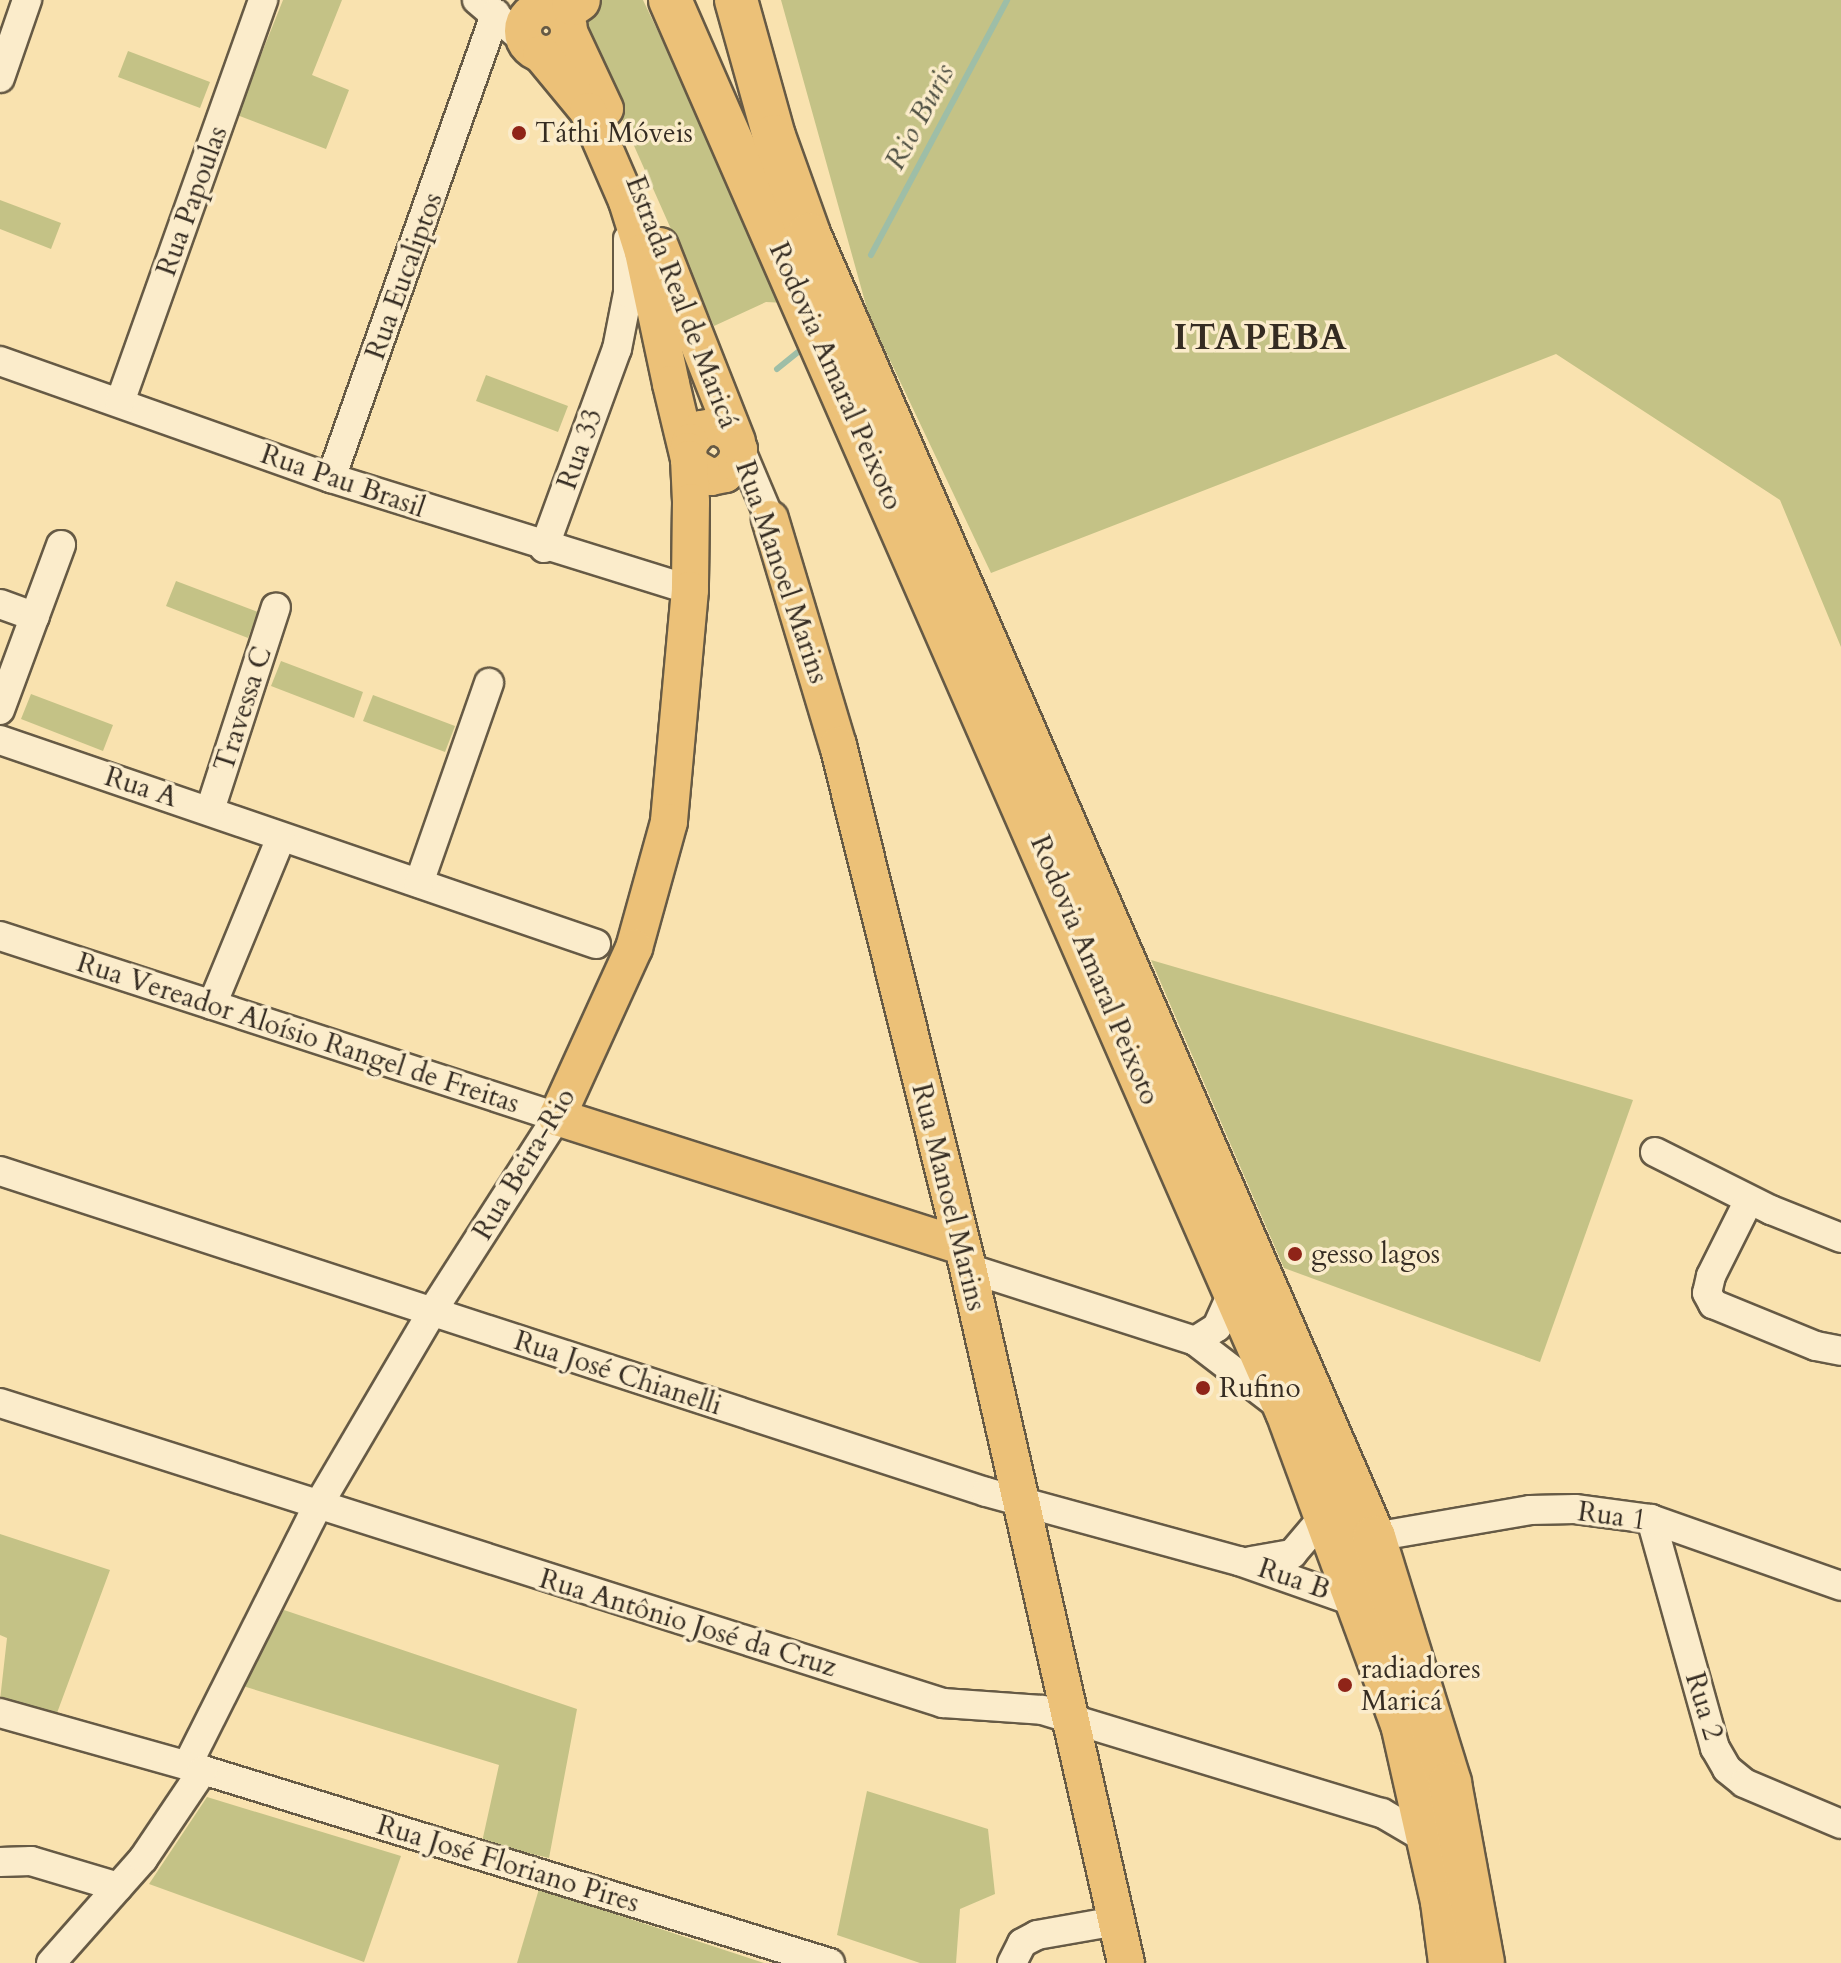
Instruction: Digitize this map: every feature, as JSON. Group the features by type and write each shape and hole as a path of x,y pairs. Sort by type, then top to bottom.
{"highway":[{"name":"Rodovia Amaral Peixoto","path":"736,0 774,136 809,234 1374,1537 1450,1783 1483,1963"},
{"name":"Rodovia Amaral Peixoto","path":"670,1 1287,1412 1402,1724 1428,1840 1450,1963"}],"main road":[{"name":"Estrada Real de Maricá","path":"542,18 588,111 627,201 689,459"},
{"name":"Estrada Real de Maricá","path":"542,18 630,169 737,441"},
{"path":"689,459 704,475 719,477 736,463 737,441"},
{"name":"Rua Beira-Rio","path":"557,1117 634,948 658,867 676,779 690,590 689,459"},
{"name":"Rua Manoel Marins","path":"770,519 838,745 964,1257 1126,1963"},
{"name":"Rua Vereador Aloísio Rangel de Freitas","path":"557,1117 964,1257"}],"street":[{"path":"0,78 27,0"},
{"name":"Rua Papoulas","path":"120,402 263,0"},
{"path":"477,74 542,18"},
{"name":"Rua Eucaliptos","path":"331,478 477,74 542,18"},
{"name":"Rua 33","path":"544,548 617,349 630,276 627,201"},
{"path":"617,349 639,334 661,337"},
{"name":"Rua Pau Brasil","path":"0,361 331,478 544,548 690,590"},
{"name":"Rua Manoel Marins","path":"737,441 770,519"},
{"path":"0,710 61,545"},
{"path":"0,604 35,617"},
{"name":"Travessa C","path":"210,810 276,607"},
{"path":"419,883 489,683"},
{"name":"Rua A","path":"0,740 596,944"},
{"path":"212,1005 281,838"},
{"name":"Rua Vereador Aloísio Rangel de Freitas","path":"0,936 557,1117"},
{"name":"Rua Beira-Rio","path":"51,1963 118,1887 179,1810 195,1768 317,1507 432,1312 557,1117"},
{"path":"1655,1152 1749,1200 1841,1238"},
{"name":"Rua José Chianelli","path":"0,1171 1021,1503 1239,1561"},
{"path":"1749,1200 1711,1276 1707,1293 1713,1304 1816,1346 1841,1351"},
{"path":"964,1257 1195,1341 1287,1412"},
{"path":"1195,1341 1217,1327 1234,1289"},
{"name":"Rua Antônio José da Cruz","path":"0,1403 317,1507 943,1703 1027,1707 1382,1813"},
{"name":"Rua 1","path":"1374,1537 1530,1510 1575,1509 1651,1519 1841,1586"},
{"name":"Rua B","path":"1239,1561 1292,1554 1326,1514"},
{"name":"Rua 2","path":"1651,1519 1715,1748 1727,1769 1744,1783 1841,1824"},
{"name":"Rua B","path":"1239,1561 1358,1603"},
{"name":"Rua José Floriano Pires","path":"0,1713 195,1768 830,1963"},
{"path":"1415,1782 1382,1813 1428,1840"},
{"path":"0,1862 31,1861 118,1887"},
{"path":"1012,1963 1022,1943 1037,1935 1116,1921"}],"shaded area":[{"path":"283,0 342,0 312,75 349,90 326,149 237,115"},
{"path":"600,0 643,0 787,303 766,302 714,326 588,42 583,14"},
{"path":"781,0 1841,0 1841,647 1780,500 1556,354 991,573 869,316"},
{"path":"128,51 210,82 200,108 118,77"},
{"path":"0,200 61,223 51,249 0,229"},
{"path":"486,375 568,406 558,432 476,401"},
{"path":"176,581 258,612 248,638 166,606"},
{"path":"281,661 363,692 354,718 271,686"},
{"path":"31,694 113,725 103,751 21,719"},
{"path":"373,695 455,726 445,752 363,721"},
{"path":"1151,960 1633,1100 1540,1362 1284,1268"},
{"path":"0,1534 110,1570 57,1713 0,1700 7,1638 0,1635"},
{"path":"284,1610 577,1709 549,1858 482,1842 499,1765 243,1686"},
{"path":"867,1791 988,1829 995,1894 960,1909 956,1963 920,1963 837,1935"},
{"path":"207,1797 401,1856 364,1962 149,1884"},
{"path":"539,1889 764,1963 517,1963"}],"waterway":[{"name":"Rio Buris","path":"871,255 1007,0"},
{"name":"Rio Buris","path":"777,369 805,346"}],"place":[{"name":"Táthi Móveis","path":"519,133"},
{"name":"gesso lagos","path":"1295,1254"},
{"name":"Rufino","path":"1203,1388"},
{"name":"radiadores Maricá","path":"1345,1685"}],"district":[{"name":"ITAPEBA","path":"1261,338"}]}
